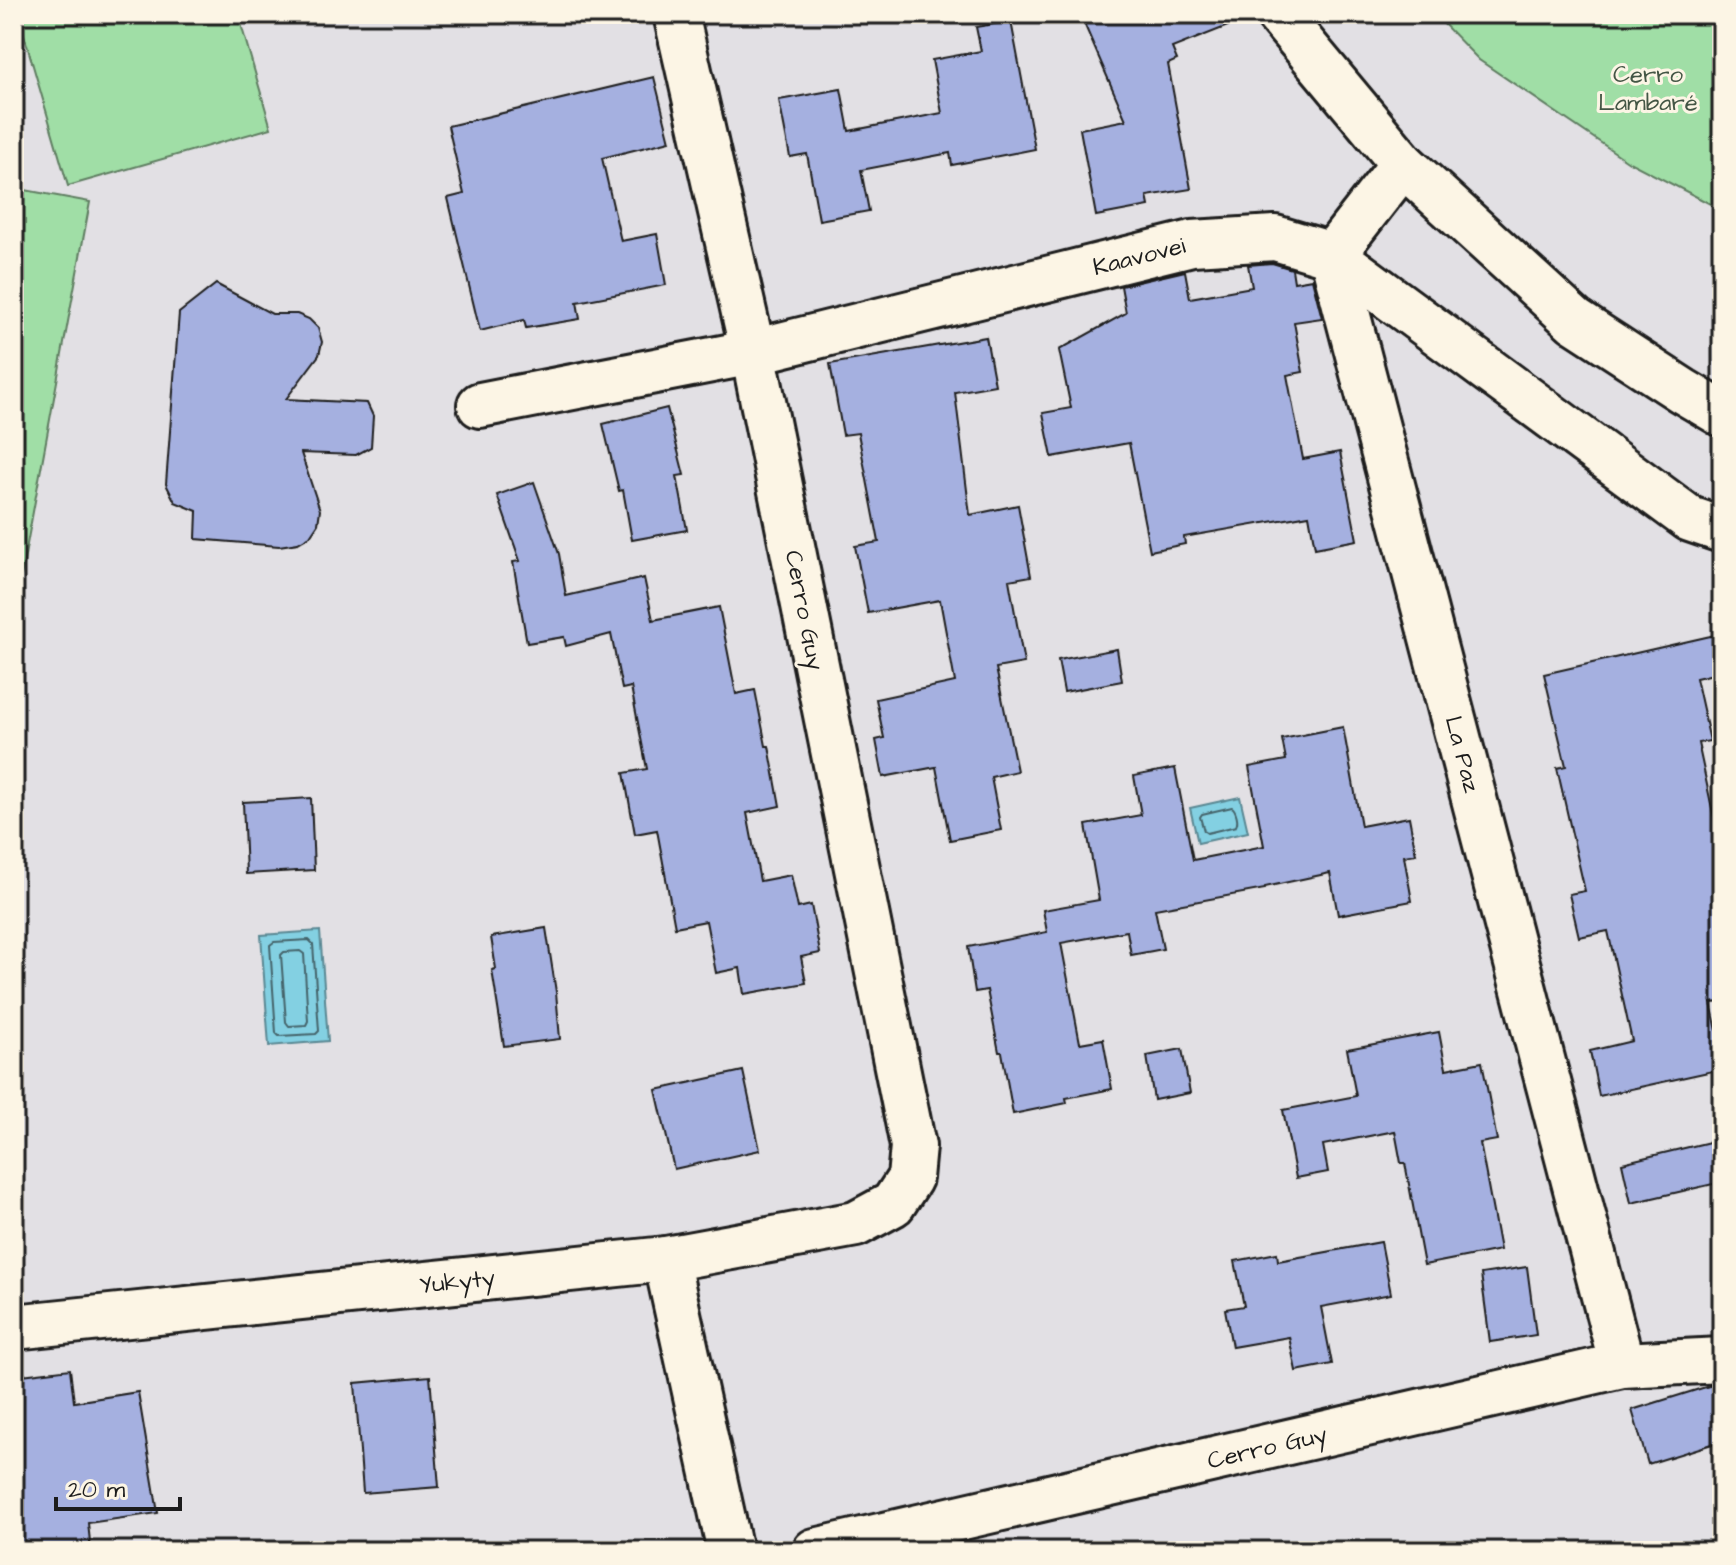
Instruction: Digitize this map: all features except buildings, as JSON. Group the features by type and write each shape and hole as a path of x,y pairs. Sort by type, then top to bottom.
{"street":[{"name":"Cerro Guy","path":"676,14 753,352 913,1146 910,1178 893,1204"},
{"path":"1278,14 1403,164 1575,321 1722,414"},
{"path":"1332,255 1403,164"},
{"name":"Kaavovei","path":"480,405 753,352 1192,243 1275,238 1332,255 1690,519 1722,530"},
{"name":"La Paz","path":"1332,255 1622,1365"},
{"name":"Yukyty","path":"14,1327 666,1259 856,1224 893,1204"},
{"path":"666,1259 730,1551"},
{"name":"Cerro Guy","path":"815,1551 1622,1365 1722,1360"}],"green space":[{"path":"18,14 238,14 271,128 68,186"},
{"name":"Cerro Lambaré","path":"1434,14 1722,14 1722,210 1629,162 1479,60"},
{"path":"14,188 90,202 14,615"}],"water":[{"path":"1240,797 1248,832 1198,843 1190,808"},
{"path":"320,931 328,1041 269,1046 261,935"}]}
